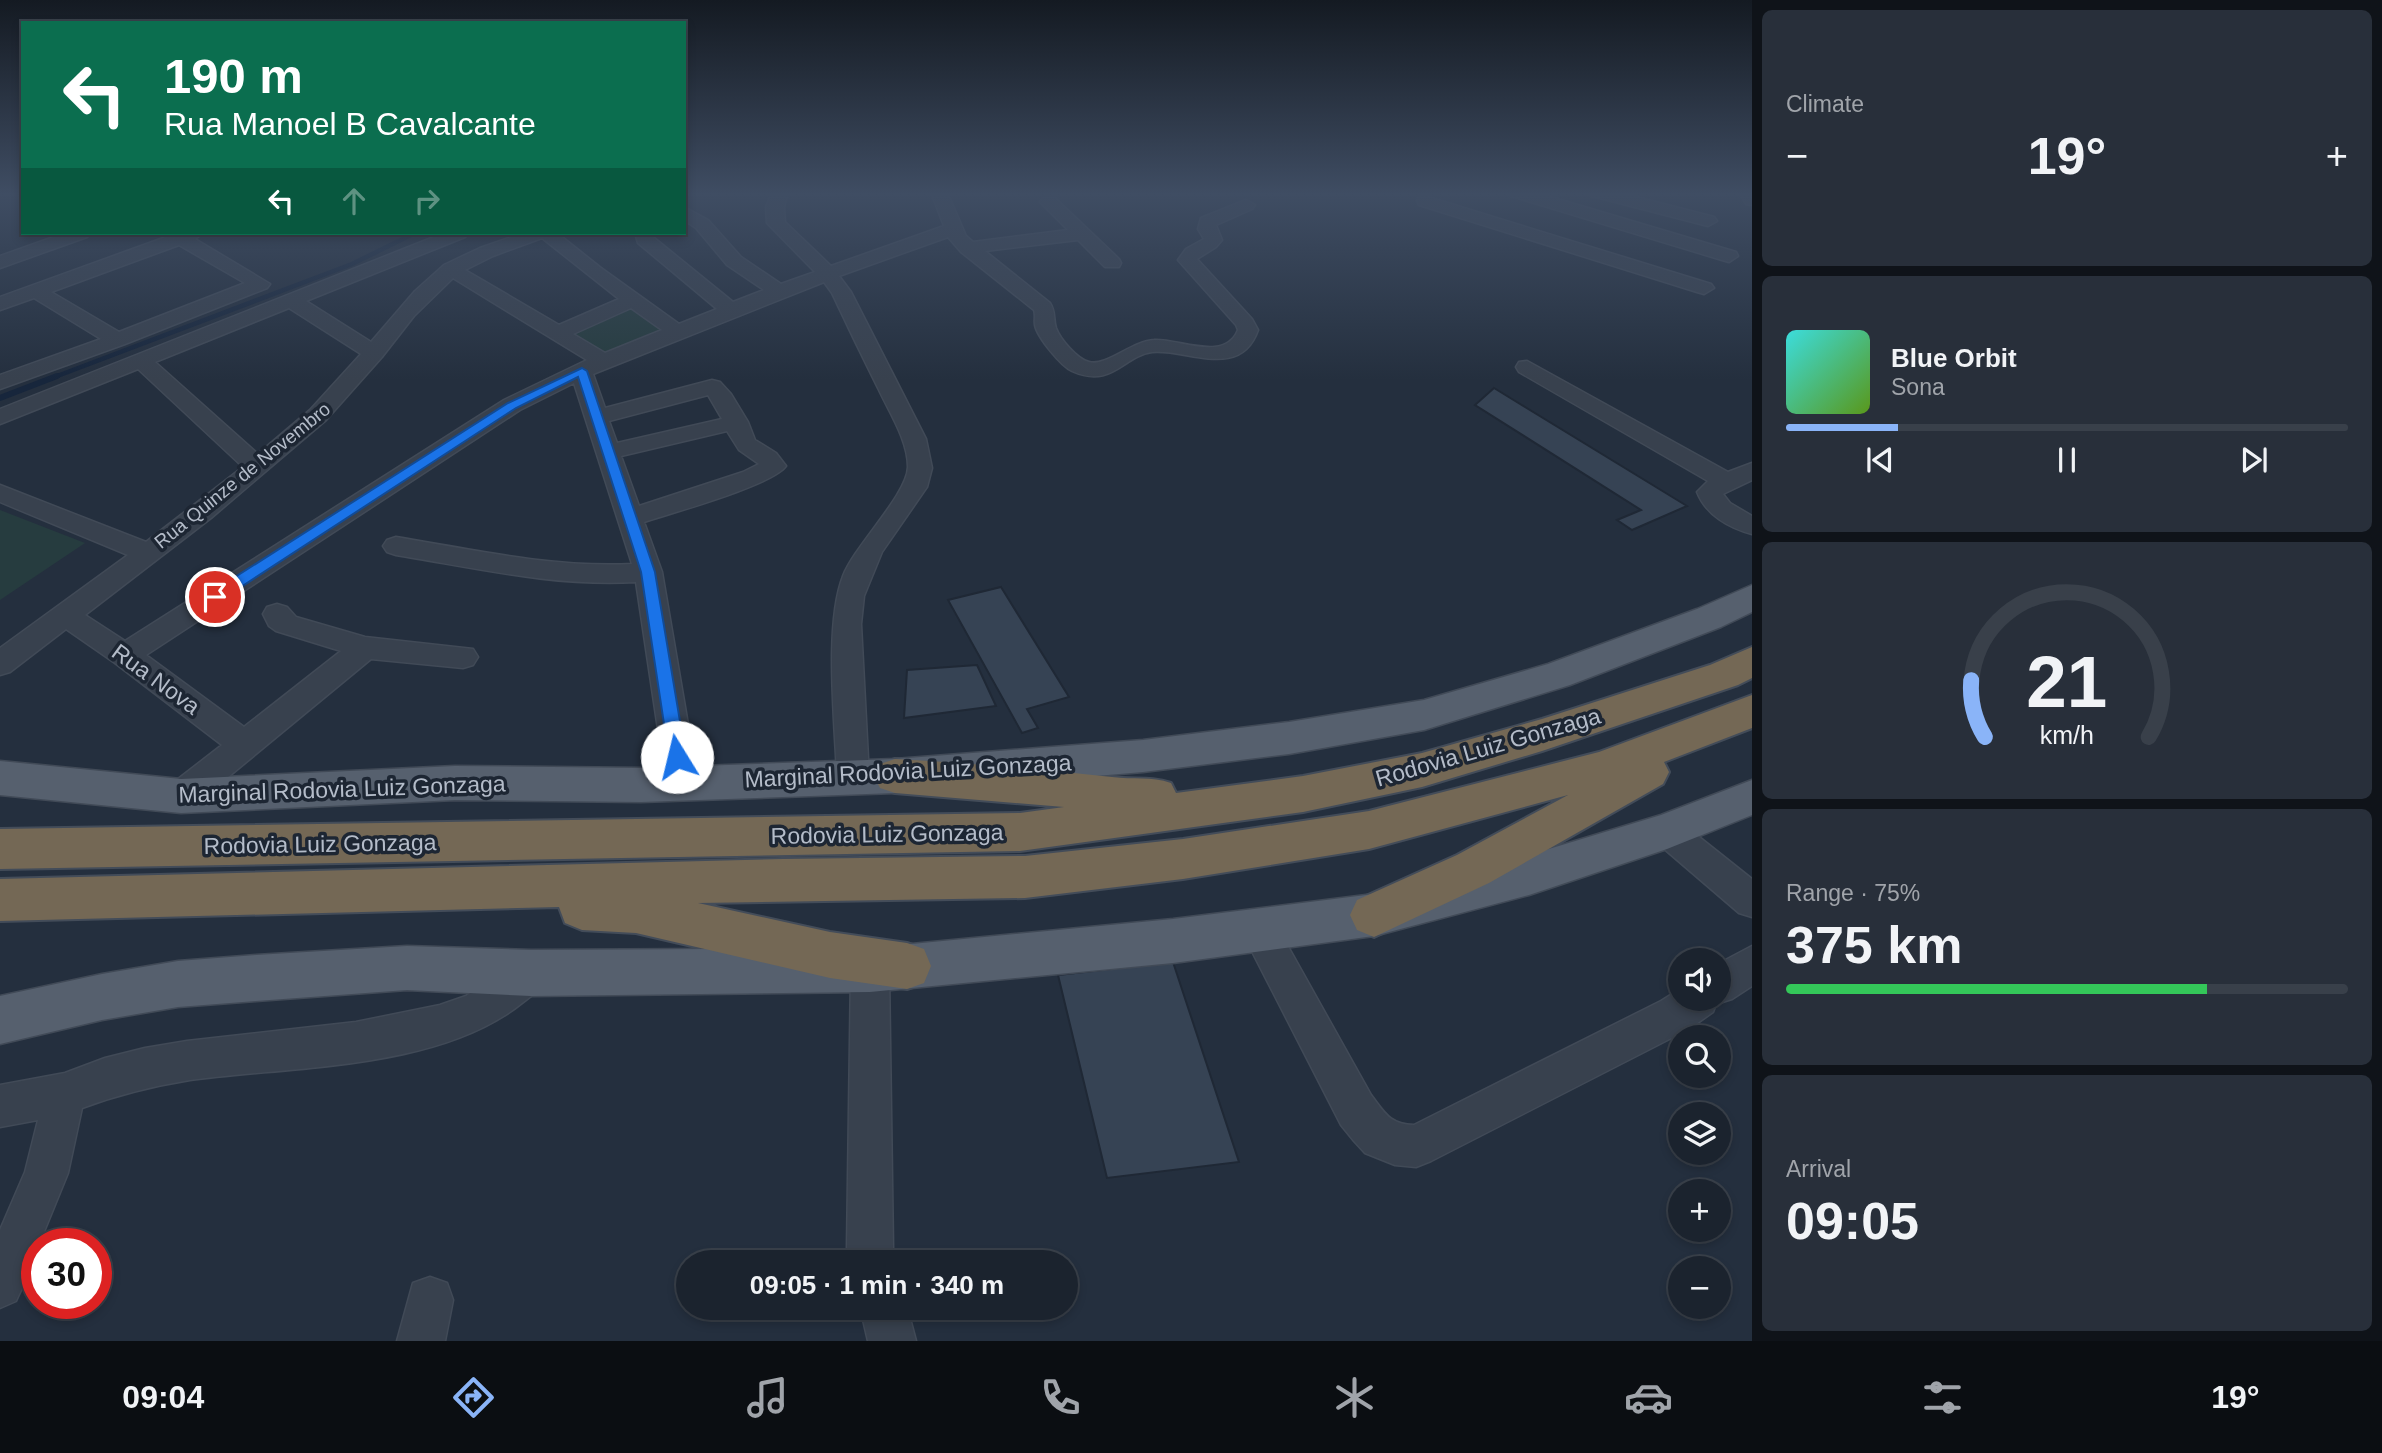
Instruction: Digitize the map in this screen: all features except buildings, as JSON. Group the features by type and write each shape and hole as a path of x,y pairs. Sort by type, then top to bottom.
{"highway":[{"name":"Rodovia Luiz Gonzaga","path":"0,849 1020,832 1303,794 1422,770 1542,735 1724,675 1752,661"},
{"name":"Rodovia Luiz Gonzaga","path":"0,900 783,880 1025,877 1183,859 1369,830 1603,768 1752,711"},
{"path":"1374,915 1473,869 1639,776 1752,726"},
{"path":"895,776 1022,784 1124,797 1175,796 1316,775 1542,735"},
{"path":"276,893 424,905 636,911 888,968"}],"main road":[{"name":"Marginal Rodovia Luiz Gonzaga","path":"0,778 181,796 455,783 682,783 853,778 1143,756 1289,738 1424,715 1558,675 1709,618 1752,597"},
{"path":"0,1020 177,984 407,968 531,973 888,968 1173,941 1374,915 1530,875 1667,831 1752,797"}],"street":[{"path":"0,262 21,255"},
{"path":"0,304 129,255"},
{"path":"0,382 118,340 260,284 214,255"},
{"path":"0,417 406,255"},
{"name":"Rua Quinze de Novembro","path":"0,664 257,466 344,390 428,289 451,269 479,255"},
{"path":"571,255 680,333"},
{"path":"663,255 732,311"},
{"path":"728,255 779,291"},
{"path":"808,255 841,292 882,380 914,439 920,468 915,487 870,549 850,596 847,624 853,778"},
{"path":"125,655 512,405 592,366 680,333 779,291 827,273 899,255"},
{"path":"979,255 1043,307 1046,315 1045,327 1067,355 1084,368 1112,366 1137,350 1154,346 1212,355 1235,346 1247,335 1245,323 1187,260 1191,255"},
{"path":"1103,255 1112,263"},
{"path":"1598,255 1704,288"},
{"path":"1724,255 1729,256"},
{"path":"451,269 556,334 592,366 597,417 648,572 682,783"},
{"path":"35,291 118,340"},
{"path":"556,334 633,300"},
{"path":"291,301 375,353"},
{"path":"140,360 257,466"},
{"path":"1527,367 1726,481"},
{"path":"597,417 712,387 720,394 737,422 744,442 772,461 772,469 629,518"},
{"path":"609,452 737,422"},
{"path":"1663,445 1712,451 1752,470"},
{"path":"1752,470 1709,492 1711,499 1720,508 1752,526"},
{"path":"0,493 147,552"},
{"path":"396,546 556,572 597,575 648,572"},
{"path":"278,614 279,619 286,624 365,648 463,657"},
{"name":"Rua Nova","path":"65,615 125,655 246,746"},
{"path":"181,796 365,648"},
{"path":"1667,831 1752,901"},
{"path":"1258,928 1356,1110 1374,1134 1394,1146 1416,1146 1681,1011"},
{"path":"1731,978 1752,964"},
{"path":"870,1250 888,968"},
{"path":"0,1284 46,1173 30,1101 141,1069 358,1043 453,1022 479,1010 531,973"},
{"path":"886,1320 892,1341"}],"green space":[{"path":"634,303 674,332 605,359 564,335"},
{"path":"0,510 85,543 0,600"}],"waterway":[{"path":"52,378 371,255"},
{"path":"0,398 57,376"}],"route":[{"path":"215,597 512,405 582,371 648,572 677,757"}]}
